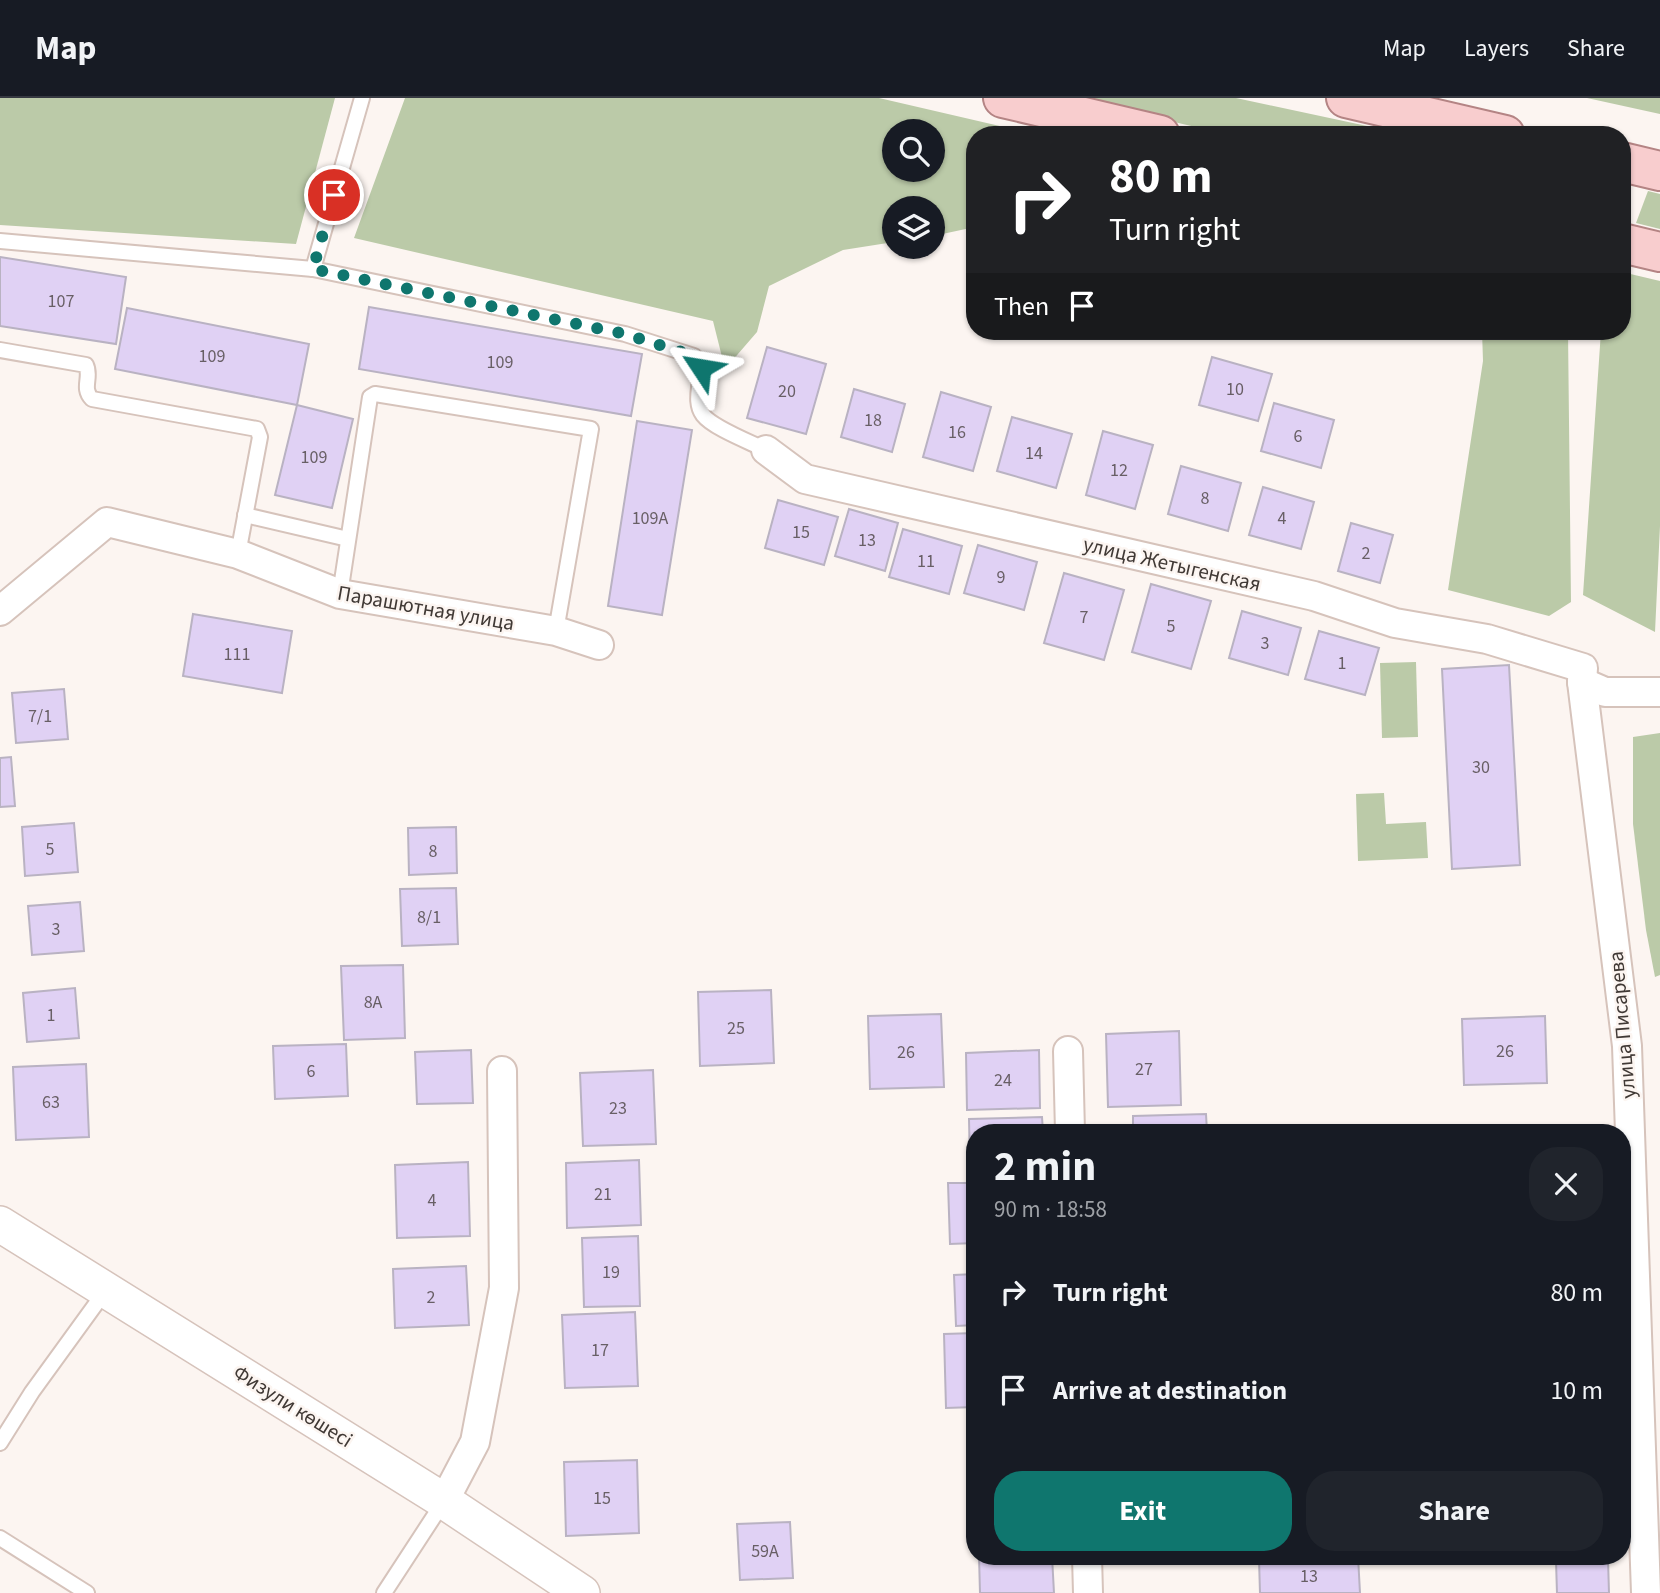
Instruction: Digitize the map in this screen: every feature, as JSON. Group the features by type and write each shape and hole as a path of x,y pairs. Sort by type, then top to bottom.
{"main road":[{"path":"1003,98 1122,126"},
{"path":"1346,98 1466,126"},
{"path":"1631,164 1660,171"},
{"path":"1631,245 1660,251"}],"street":[{"name":"улица Жетыгенская","path":"766,450 806,479 1314,596 1395,623 1487,639 1582,675 1605,692 1660,692"},
{"name":"Парашютная улица","path":"0,611 107,522 238,554 340,594 556,631 599,645"},
{"name":"улица Писарева","path":"1582,675 1627,1046 1630,1124"},
{"path":"1068,1051 1070,1124"},
{"path":"444,1501 475,1442 504,1288 502,1071"},
{"name":"улица Писарева","path":"1631,1161 1646,1593"},
{"name":"Физули көшесі","path":"0,1224 444,1501 582,1593"},
{"path":"1087,1565 1088,1593"}],"lane":[{"path":"313,269 362,98"},
{"path":"0,242 313,269 625,334 694,356 701,368 699,404 704,417 766,450"},
{"path":"0,350 86,365 88,370 85,389 92,399 257,429 260,437 238,554"},
{"path":"340,594 369,400 375,394 591,429 556,631"},
{"path":"245,514 348,539"},
{"path":"0,1443 32,1392 106,1289"},
{"path":"384,1593 444,1501"},
{"path":"0,1538 87,1593"}],"green space":[{"path":"0,98 335,98 296,244 0,225"},
{"path":"405,98 879,98 1000,126 966,126 966,229 945,233 945,196 882,196 882,244 843,250 769,286 757,332 725,369 713,321 354,238"},
{"path":"1071,98 1236,98 1367,126 1191,126"},
{"path":"1587,98 1660,98 1660,114"},
{"path":"1648,191 1660,194 1660,229 1636,223"},
{"path":"1631,274 1660,281 1660,526 1655,632 1583,595 1600,340 1631,340"},
{"path":"1482,340 1568,340 1571,602 1549,616 1448,590 1483,361"},
{"path":"1416,662 1418,737 1382,738 1380,663"},
{"path":"1660,733 1660,975 1655,977 1646,930 1633,824 1633,737"},
{"path":"1384,793 1386,824 1426,822 1428,858 1358,861 1356,794"}],"building":[{"path":"0,257 126,277 116,344 0,326"},
{"path":"369,307 642,354 631,416 359,369"},
{"path":"127,308 309,344 297,405 115,369"},
{"path":"767,347 826,364 806,434 747,418"},
{"path":"1212,357 1272,374 1258,421 1199,405"},
{"path":"854,389 905,404 892,452 841,437"},
{"path":"941,392 991,407 973,471 923,457"},
{"path":"1274,403 1334,420 1321,468 1261,451"},
{"path":"297,405 353,419 332,508 275,495"},
{"path":"1012,417 1072,434 1056,488 997,471"},
{"path":"637,421 692,430 662,615 608,606"},
{"path":"1103,431 1153,445 1135,509 1086,495"},
{"path":"1181,466 1241,483 1228,531 1168,514"},
{"path":"1263,487 1314,502 1301,549 1249,535"},
{"path":"778,500 838,517 824,565 765,548"},
{"path":"849,509 898,523 885,571 835,556"},
{"path":"1351,523 1393,535 1380,583 1338,571"},
{"path":"903,529 962,546 949,594 889,577"},
{"path":"978,545 1037,562 1024,610 964,593"},
{"path":"1064,573 1124,590 1104,660 1044,643"},
{"path":"1151,584 1211,601 1191,669 1132,652"},
{"path":"1242,611 1301,628 1288,675 1229,658"},
{"path":"193,614 292,631 282,693 183,676"},
{"path":"1319,631 1379,648 1365,695 1305,679"},
{"path":"1509,665 1520,865 1452,869 1442,669"},
{"path":"64,689 68,739 16,743 12,693"},
{"path":"11,757 15,806 0,807 0,758"},
{"path":"74,823 78,872 25,876 22,827"},
{"path":"456,827 457,873 409,875 408,828"},
{"path":"456,888 458,944 402,946 400,889"},
{"path":"80,902 84,951 32,955 28,906"},
{"path":"403,965 405,1038 344,1040 341,966"},
{"path":"75,988 79,1038 27,1042 23,993"},
{"path":"771,990 774,1063 700,1066 698,992"},
{"path":"941,1014 944,1087 870,1089 868,1016"},
{"path":"1545,1016 1547,1083 1464,1085 1462,1019"},
{"path":"1179,1031 1181,1105 1108,1107 1106,1034"},
{"path":"346,1044 348,1096 275,1099 273,1046"},
{"path":"471,1050 473,1103 417,1104 415,1052"},
{"path":"1039,1050 1040,1108 967,1110 966,1053"},
{"path":"86,1064 89,1137 16,1140 13,1067"},
{"path":"653,1070 656,1144 583,1146 580,1073"},
{"path":"1206,1114 1207,1124 1133,1124 1133,1116"},
{"path":"1042,1117 1042,1124 969,1124 969,1119"},
{"path":"639,1160 641,1225 567,1228 566,1163"},
{"path":"468,1162 470,1236 397,1238 395,1165"},
{"path":"948,1183 966,1183 966,1243 950,1244"},
{"path":"638,1236 640,1306 584,1307 582,1238"},
{"path":"466,1266 469,1325 395,1328 393,1269"},
{"path":"966,1274 966,1325 956,1326 954,1275"},
{"path":"635,1312 638,1386 565,1388 562,1315"},
{"path":"966,1333 966,1407 946,1408 944,1334"},
{"path":"637,1460 639,1533 566,1536 564,1462"},
{"path":"790,1522 793,1578 740,1580 737,1524"},
{"path":"979,1565 1052,1565 1054,1593 980,1593"},
{"path":"1259,1565 1358,1565 1360,1593 1260,1593"},
{"path":"1556,1565 1608,1565 1609,1593 1557,1593"}],"route":[{"path":"334,195 313,269 625,334 694,356 701,368"}]}
